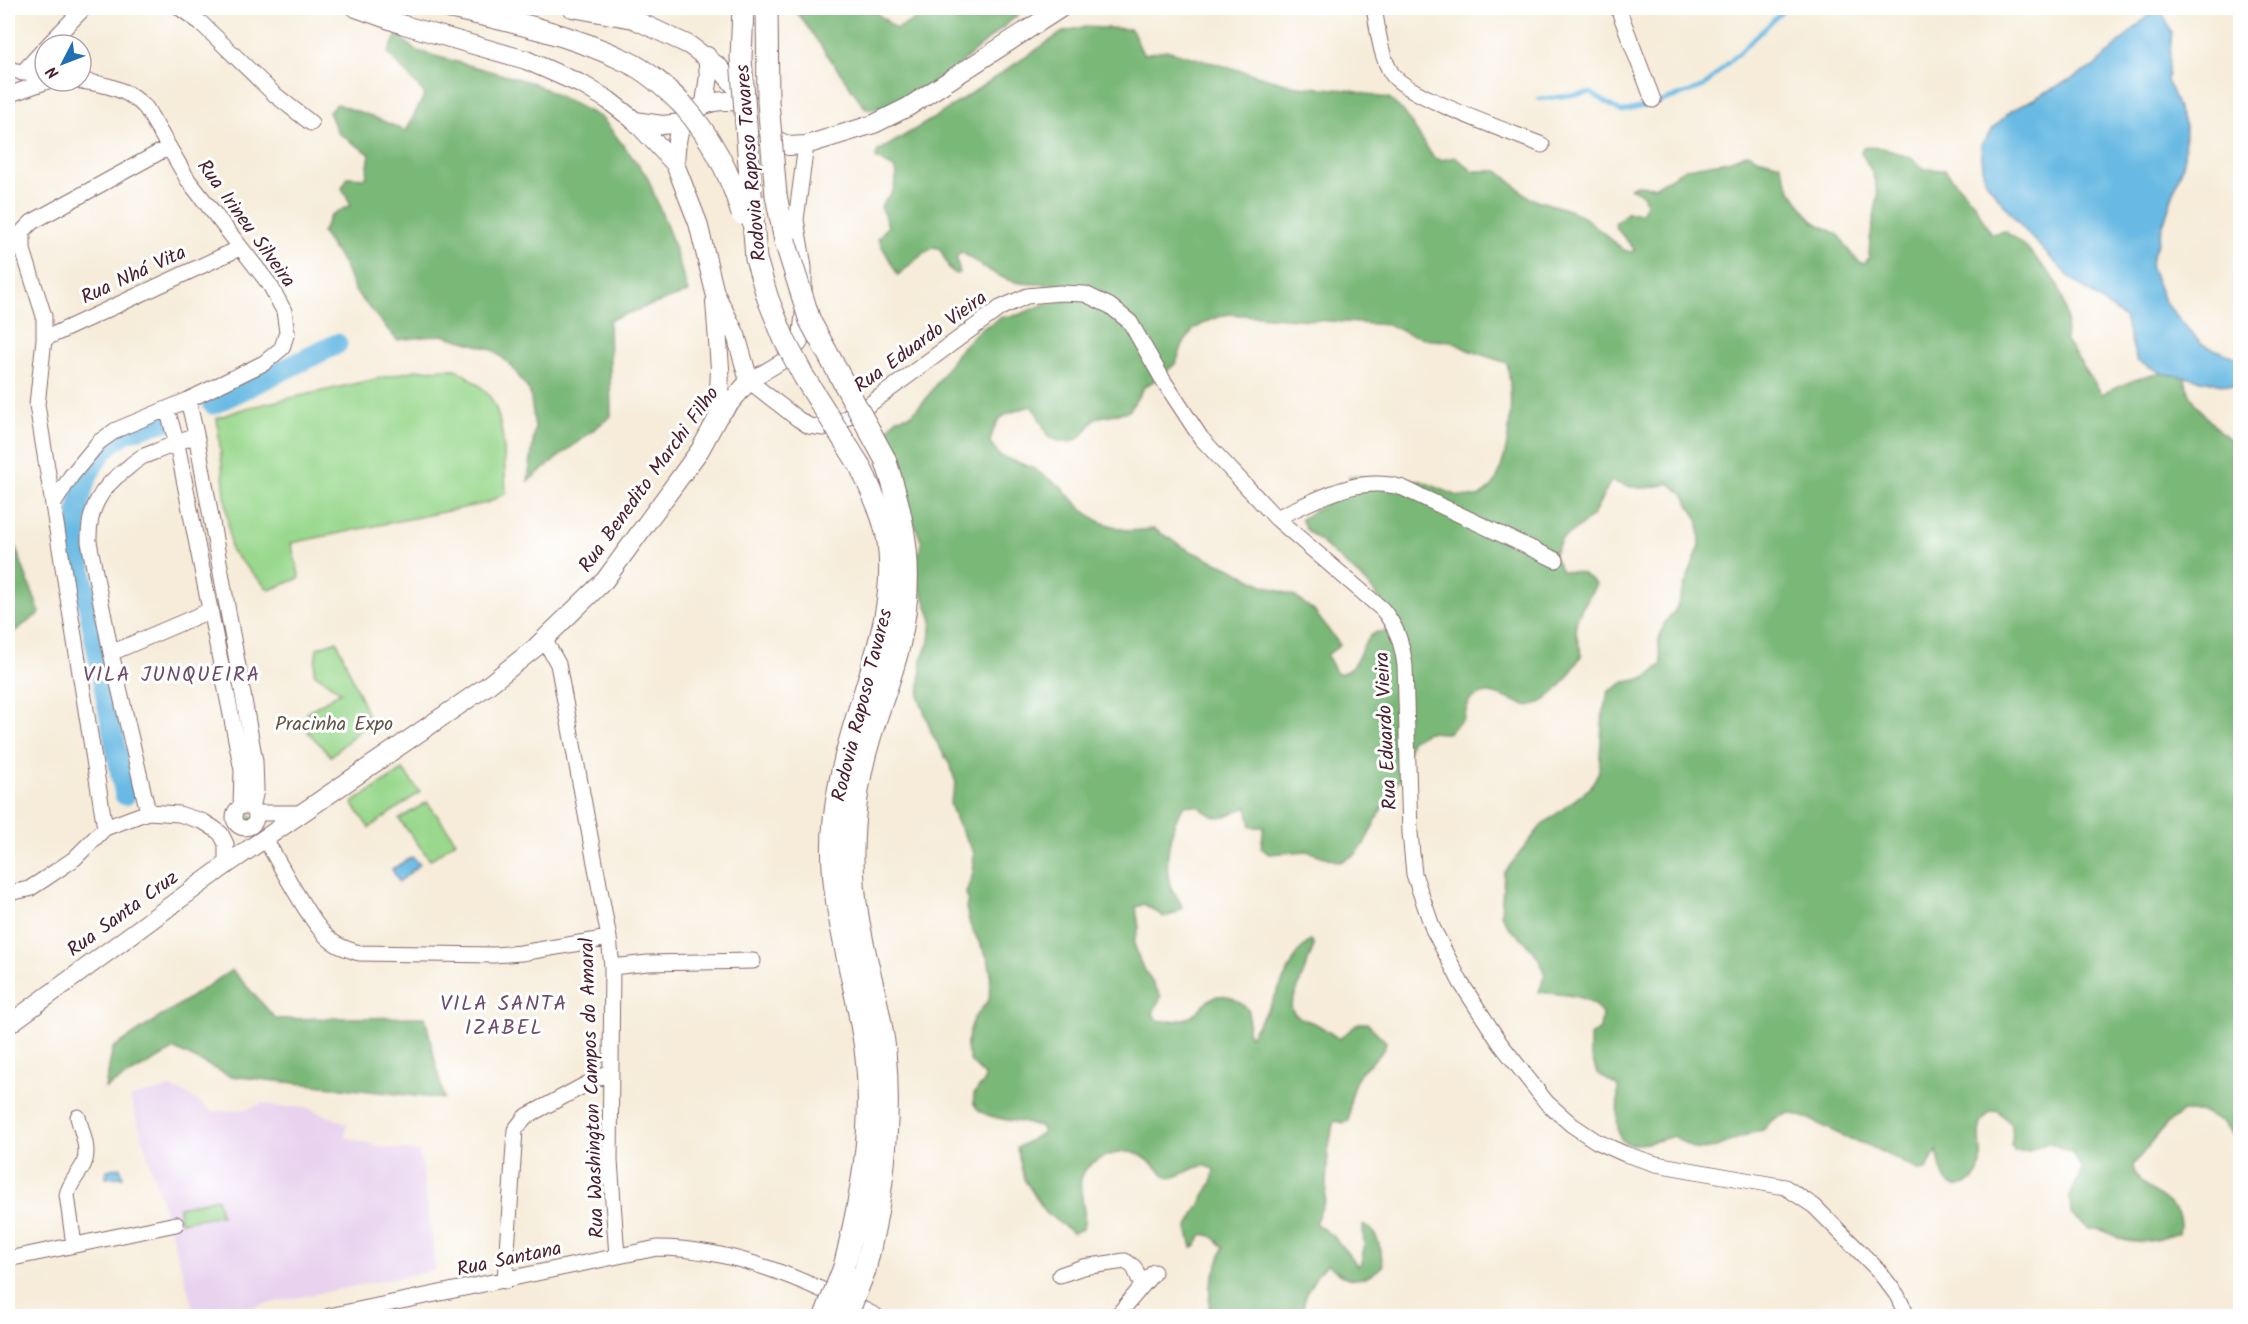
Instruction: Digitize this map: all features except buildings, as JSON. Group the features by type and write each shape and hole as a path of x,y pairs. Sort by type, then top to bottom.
{"highway":[{"path":"451,8 544,31 599,50 630,63 662,85 683,114 701,125 722,159 733,184 756,259"},
{"name":"Rodovia Raposo Tavares","path":"742,8 741,58 756,259 784,341 860,466 876,503 888,541 889,578 886,613 879,647 850,737 834,821 833,867 838,917 866,1057 868,1117 864,1174 847,1317"},
{"name":"Rodovia Raposo Tavares","path":"767,8 768,102 776,195 785,241 810,321 885,459 897,493 905,529 908,569 906,609 899,646 868,745 858,788 854,828 854,872 858,917 885,1049 888,1110 884,1168 877,1222 854,1268 825,1317"}],"main road":[{"path":"356,8 404,25 526,60 583,85 608,100 635,122 675,164 699,223 715,293 720,368 718,417"},
{"path":"572,8 633,19 707,56 750,104 772,138 789,146 806,145 874,124 908,107 1061,8"},
{"path":"705,103 709,76 707,56"},
{"path":"635,122 662,125 705,103 730,99 750,104"},
{"path":"675,164 683,114"},
{"path":"715,293 736,334 749,381"},
{"name":"Rua Benedito Marchi Filho","path":"265,839 487,686 544,639 606,580 700,450 718,417 749,381"},
{"name":"Rua Santa Cruz","path":"8,1025 226,865 265,839"}],"street":[{"path":"59,33 84,8"},
{"path":"180,8 201,23 274,94 311,123"},
{"path":"1374,8 1381,46 1392,74 1400,83 1411,90 1542,145"},
{"path":"1618,8 1653,100"},
{"path":"15,71 33,56"},
{"path":"15,71 33,75"},
{"name":"Rua Irineu Silveira","path":"53,505 71,476 99,442 116,430 188,400 264,363 282,348 287,332 284,311 270,285 188,180 138,100 113,86 93,83"},
{"path":"8,95 33,86"},
{"path":"749,381 786,359 800,343 804,304 804,267 796,220 806,145"},
{"path":"105,828 37,405 44,339 44,316 23,250 23,231 32,222 169,147"},
{"name":"Rua Nhá Vita","path":"44,339 240,248"},
{"name":"Rua Eduardo Vieira","path":"749,381 809,426 824,428 866,407 1000,308 1027,296 1060,293 1085,294 1110,306 1130,322 1163,380 1201,438 1276,518 1382,609 1394,624 1401,640 1406,666 1410,833 1414,874 1433,929 1461,983 1500,1043 1547,1103 1572,1125 1596,1141 1656,1164 1785,1187 1814,1206 1877,1269 1897,1295 1907,1317"},
{"path":"188,400 255,761 256,790 250,809"},
{"path":"167,409 177,444 250,809 256,820 249,827 237,824 221,834"},
{"path":"148,813 111,652 88,528 94,503 104,488 142,457 196,434"},
{"path":"1276,518 1352,486 1370,483 1390,484 1556,560"},
{"path":"111,652 211,610"},
{"name":"Rua Washington Campos do Amaral","path":"544,639 558,664 609,938 612,967 610,1161 617,1256"},
{"path":"250,809 301,813"},
{"path":"8,893 29,889 46,878 74,859 105,828 148,813 179,814 204,822 221,834 226,844 226,865"},
{"path":"265,839 320,929 332,942 345,949 359,953 494,955 521,953 609,938"},
{"path":"612,967 648,963 753,961"},
{"path":"506,1281 515,1130 525,1117 611,1071"},
{"path":"74,1245 67,1195 85,1164 87,1154 78,1117"},
{"path":"8,1259 176,1224"},
{"name":"Rua Santana","path":"328,1317 657,1248 687,1248 733,1257 801,1281 876,1317"},
{"path":"1060,1275 1083,1267 1125,1261 1134,1267 1142,1286"},
{"path":"1117,1317 1154,1272"}],"shaded area":[{"path":"171,1088 189,1095 212,1112 248,1109 263,1103 279,1107 307,1107 347,1124 345,1137 381,1147 420,1152 436,1270 196,1316 130,1097"}],"green space":[{"path":"794,8 871,8 896,29 940,8 1026,8 908,107 866,109"},
{"path":"1082,27 1130,29 1144,54 1166,50 1296,86 1348,90 1389,99 1404,112 1433,157 1441,160 1455,157 1473,171 1498,171 1530,198 1572,211 1585,218 1624,250 1630,252 1635,250 1616,228 1615,223 1627,213 1642,213 1646,203 1643,194 1630,188 1636,185 1656,186 1687,168 1728,161 1749,153 1757,158 1780,164 1791,191 1811,220 1840,236 1852,255 1861,263 1866,262 1869,257 1878,195 1873,174 1861,152 1863,147 1883,148 1911,158 1925,169 1945,170 1973,202 1991,234 2005,231 2028,249 2056,281 2063,299 2067,320 2065,340 2102,394 2152,375 2184,374 2197,406 2222,433 2240,447 2240,1145 2223,1123 2201,1112 2182,1112 2166,1125 2133,1165 2135,1175 2142,1183 2169,1203 2176,1212 2180,1221 2179,1233 2136,1242 2121,1239 2103,1231 2089,1229 2071,1214 2070,1197 2082,1169 2072,1152 2047,1142 2028,1151 2014,1151 2011,1146 2013,1134 2011,1126 1997,1110 1990,1112 1981,1125 1980,1170 1976,1177 1959,1186 1953,1186 1945,1179 1937,1151 1926,1169 1920,1171 1868,1145 1851,1140 1809,1119 1790,1113 1772,1120 1763,1130 1710,1149 1695,1149 1674,1136 1639,1144 1628,1144 1622,1140 1617,1122 1618,1087 1597,1073 1590,1052 1590,1036 1600,1029 1602,1014 1590,1002 1574,996 1539,992 1545,975 1538,957 1524,940 1510,929 1501,914 1504,873 1542,825 1590,788 1599,771 1603,711 1609,691 1625,682 1646,678 1662,664 1658,644 1664,624 1676,609 1700,545 1699,522 1683,494 1669,483 1640,488 1611,481 1593,515 1562,539 1553,555 1562,571 1582,573 1596,584 1576,624 1582,654 1566,679 1551,696 1533,705 1524,705 1497,694 1481,694 1470,699 1463,719 1447,733 1427,732 1411,741 1401,778 1390,792 1364,844 1355,855 1340,862 1307,851 1269,854 1261,848 1264,827 1251,827 1247,807 1221,818 1212,816 1197,806 1184,805 1175,823 1168,857 1171,888 1182,908 1164,917 1144,904 1136,907 1139,928 1134,943 1140,962 1161,997 1153,1013 1157,1020 1174,1021 1186,1018 1193,1015 1212,998 1227,996 1249,1011 1248,1034 1250,1036 1270,1006 1298,952 1311,940 1313,948 1291,1006 1295,1014 1339,1039 1359,1023 1367,1023 1386,1042 1380,1054 1362,1071 1355,1082 1351,1094 1349,1121 1343,1123 1335,1121 1333,1124 1328,1152 1325,1200 1315,1223 1334,1237 1358,1266 1361,1263 1364,1247 1363,1225 1369,1228 1378,1242 1383,1265 1370,1275 1354,1279 1343,1276 1327,1264 1309,1288 1304,1303 1304,1316 1209,1316 1210,1285 1224,1247 1205,1234 1201,1235 1196,1246 1192,1247 1187,1228 1212,1182 1214,1170 1204,1166 1198,1167 1169,1178 1140,1155 1115,1153 1097,1160 1084,1172 1081,1179 1083,1229 1073,1233 1046,1213 1024,1179 1017,1148 1042,1133 1042,1128 995,1118 979,1110 974,1103 974,1094 984,1082 985,1076 971,1062 966,1047 973,1019 989,1000 991,972 988,959 970,925 966,908 968,900 966,893 973,873 974,853 956,821 950,803 956,783 950,765 932,734 919,697 922,657 930,640 932,620 919,584 915,563 922,543 915,525 887,493 884,473 886,432 897,418 911,415 926,399 957,353 978,331 1002,317 1018,315 1045,304 1071,300 1069,288 1026,284 1005,279 961,252 956,258 960,273 955,274 949,268 940,249 935,247 925,252 898,275 878,239 888,226 881,206 893,191 897,175 894,168 876,158 877,152 934,118 1063,32","holes":["1228,314 1389,325 1406,333 1431,340 1451,341 1468,350 1507,363 1510,391 1508,439 1495,482 1478,497 1458,496 1421,481 1349,476 1350,482 1318,509 1301,519 1306,529 1367,583 1387,608 1389,631 1377,632 1369,638 1355,662 1345,672 1337,674 1327,655 1340,645 1314,611 1294,596 1263,585 1233,569 1190,551 1154,529 1129,531 1100,522 1084,511 1060,486 1031,467 1000,456 990,442 995,425 1003,416 1031,406 1051,437 1065,442 1076,440 1095,418 1129,411 1144,387 1176,363 1183,344 1194,329"]},
{"path":"397,35 417,51 533,83 602,118 647,176 671,237 688,292 609,320 611,416 528,481 535,428 530,392 510,364 491,349 442,335 397,340 355,291 344,264 322,233 331,215 351,205 342,188 348,177 366,178 370,154 338,133 329,112 337,104 406,131 425,94 388,53"},
{"path":"456,369 482,388 494,404 503,436 506,493 487,503 291,543 300,578 269,590 231,551 217,418 246,408 416,370"},
{"path":"8,527 40,613 8,636"},
{"name":"Pracinha Expo","path":"337,641 370,721 331,756 308,732 307,712 341,692 314,673 317,648"},
{"path":"403,770 420,792 369,828 352,803"},
{"path":"427,802 456,841 430,860 399,819"},
{"path":"243,808 254,819 248,825 242,824 237,819 237,813"},
{"path":"232,970 276,1019 425,1017 444,1099 230,1076 175,1049 105,1088 113,1048"},
{"path":"217,1198 221,1215 180,1222 179,1207"}],"water":[{"path":"2156,8 2160,8 2172,33 2167,80 2185,126 2184,161 2150,265 2164,301 2201,344 2240,359 2240,387 2162,373 2137,361 2124,318 2069,277 2026,232 1984,179 1981,145 1995,126 2011,111 2095,66"},
{"path":"412,857 420,864 399,882 392,869"},
{"path":"120,1167 123,1177 106,1178 107,1170"}],"waterway":[{"path":"1539,99 1591,93 1621,112 1657,103 1703,87 1786,8"},
{"path":"213,404 337,344"},
{"path":"125,795 78,552 77,519 83,487 97,458 122,435 166,421"}],"district":[{"name":"VILA JUNQUEIRA","path":"172,674"},
{"name":"VILA SANTA IZABEL","path":"504,1015"}]}
